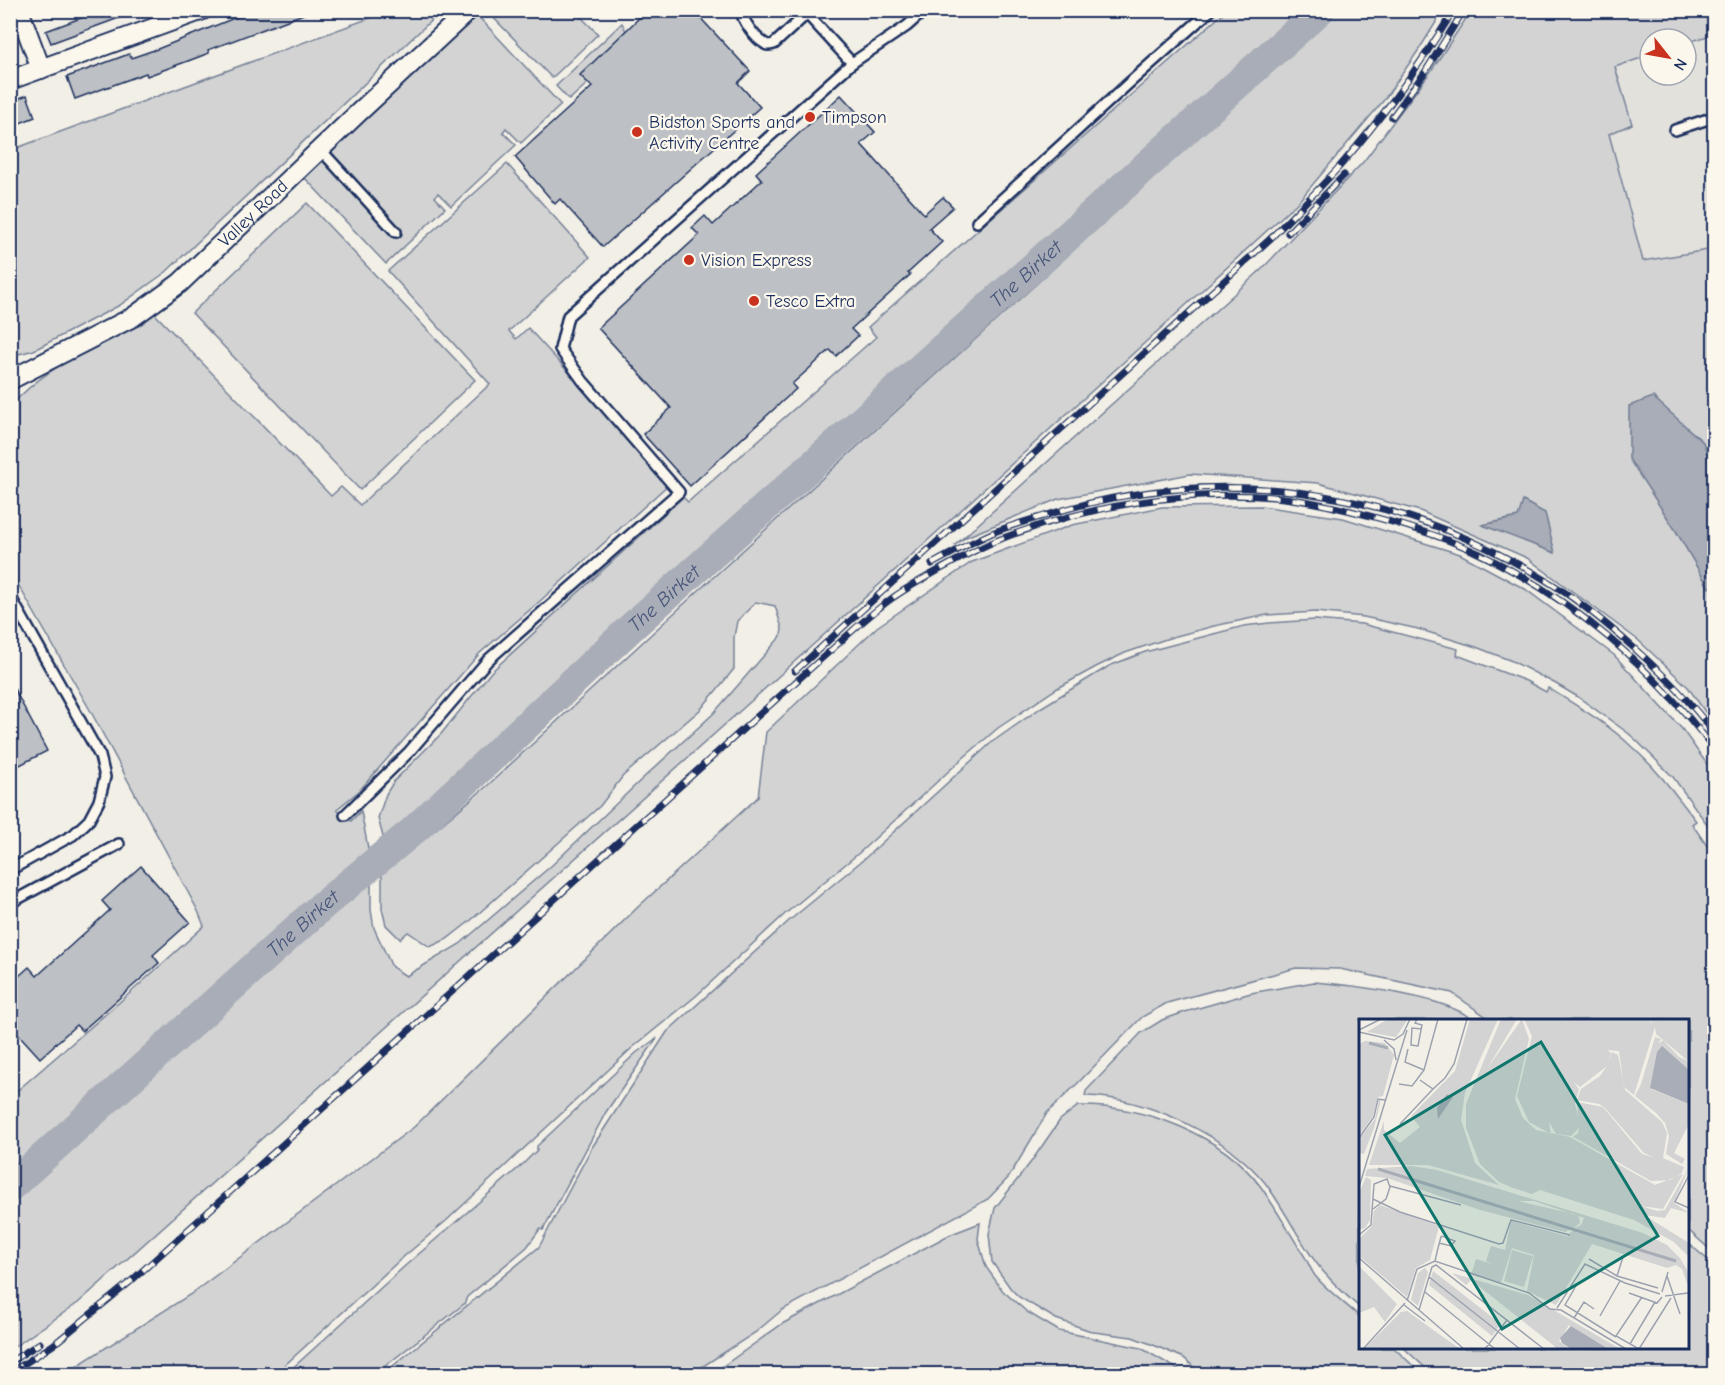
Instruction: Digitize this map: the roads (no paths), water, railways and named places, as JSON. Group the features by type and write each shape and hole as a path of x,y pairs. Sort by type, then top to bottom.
{"street":[{"path":"19,10 41,69"},
{"path":"10,80 203,10"},
{"name":"Valley Road","path":"10,380 133,317 180,283 469,10"}],"lane":[{"path":"741,10 745,24 769,45 774,44 809,12 852,63"},
{"path":"345,815 409,752 488,660 679,492 583,381 560,349 568,316 852,63 908,26 925,10"},
{"path":"976,222 1211,10"},
{"path":"1675,130 1714,117"},
{"path":"320,149 396,232"},
{"path":"10,596 100,756 105,777 99,801 89,820 73,835 10,870"},
{"path":"10,903 119,844"}],"waterway":[{"name":"The Birket","path":"10,1187 323,905 413,831 634,625 1320,10"}],"railway":[{"path":"795,671 1270,239 1340,166 1371,129 1414,71 1454,10"},
{"path":"1392,117 1425,72 1464,10"},
{"path":"1288,233 1344,175"},
{"path":"932,564 992,533 1044,516 1109,499 1174,490 1240,488 1305,493 1369,506 1432,525 1493,551 1563,591 1604,622 1645,658 1686,699 1714,733"},
{"path":"10,1373 53,1345 130,1282 873,613 915,584 998,540 1067,517 1103,509 1139,502 1211,495 1284,498 1341,509 1402,525 1480,554 1547,592 1578,614 1637,663 1665,691 1714,749"},
{"path":"10,1362 40,1343"}],"place":[{"name":"Timpson","path":"810,117"},
{"name":"Bidston Sports and Activity Centre","path":"637,132"},
{"name":"Vision Express","path":"689,260"},
{"name":"Tesco Extra","path":"754,301"}]}
